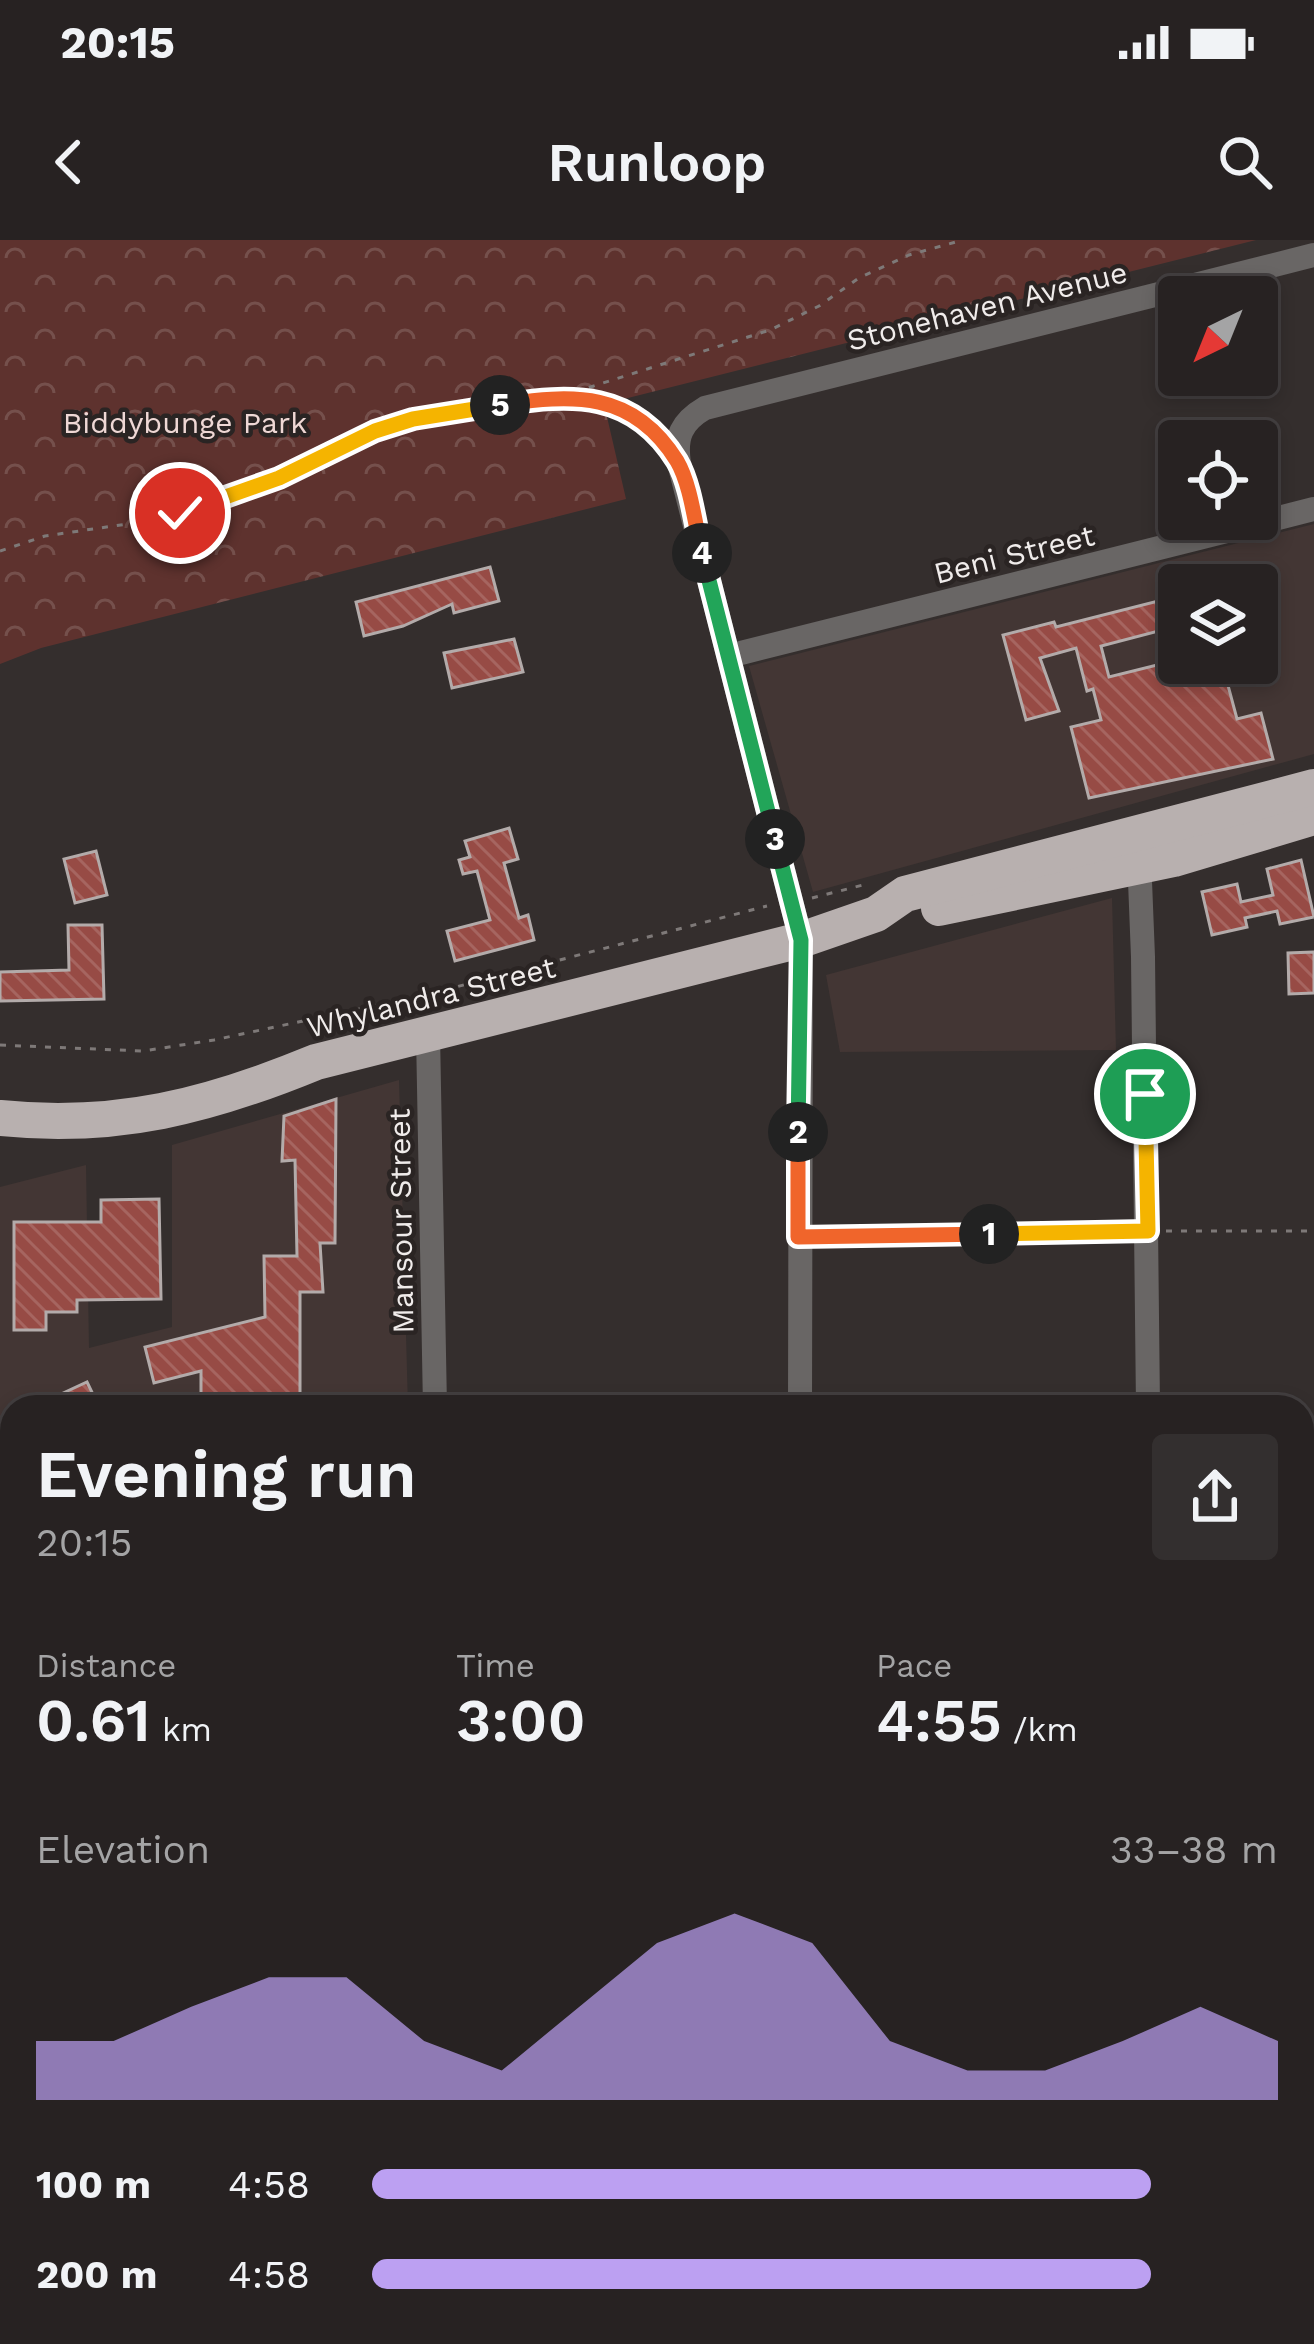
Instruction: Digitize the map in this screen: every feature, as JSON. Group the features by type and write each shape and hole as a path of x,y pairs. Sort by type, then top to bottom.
{"highway":[{"name":"Whylandra Street","path":"0,1118 90,1120 188,1108 242,1093 316,1062 801,940 881,897 1314,787"},
{"name":"Whylandra Street","path":"881,897 908,915 1137,868 1314,818"}],"street":[{"name":"Stonehaven Avenue","path":"679,463 676,445 682,428 705,408 1314,255"},
{"path":"679,463 801,940 800,1395"},
{"name":"Beni Street","path":"729,656 1314,509"},
{"path":"1096,845 1124,850 1134,857 1137,868 1143,957 1148,1395"},
{"name":"Mansour Street","path":"428,1034 435,1395"}],"path":[{"path":"0,551 45,536 134,523 231,497 333,448 413,419 562,396 770,330 819,306 859,278 909,255 963,240"},
{"path":"562,396 610,403 633,415 679,463"},
{"path":"0,1045 143,1051 214,1040 429,994 791,901 881,897"},
{"path":"798,1237 1314,1231"}],"shaded area":[{"path":"1314,524 1314,754 813,892 749,666 1250,540 1278,540 1278,533"},
{"path":"1112,898 1116,1050 840,1052 826,975"},
{"path":"399,1080 408,1395 0,1395 0,1187 86,1165 89,1348 172,1327 172,1145"}],"green space":[{"name":"Biddybunge Park","path":"0,240 1256,240 604,404 626,499 41,648 0,664"}],"building":[{"path":"490,567 499,601 454,613 452,604 403,626 364,636 356,602"},
{"path":"1158,601 1158,631 1101,646 1109,677 1158,665 1158,684 1228,684 1237,719 1261,713 1273,759 1089,798 1071,727 1101,720 1093,689 1087,691 1076,648 1040,658 1059,711 1026,720 1003,635 1054,622 1056,627"},
{"path":"514,639 523,672 452,688 444,653"},
{"path":"509,828 518,859 504,863 519,918 528,915 534,940 455,961 447,931 490,920 477,871 463,874 459,860 470,857 465,841"},
{"path":"96,851 107,895 75,903 64,859"},
{"path":"1301,860 1314,917 1280,924 1277,911 1245,918 1247,927 1212,935 1202,892 1237,884 1241,902 1273,895 1267,869"},
{"path":"68,925 102,925 104,999 0,1001 0,972 69,970"},
{"path":"1314,952 1314,993 1289,994 1288,953"},
{"path":"336,1099 335,1243 320,1243 323,1292 300,1292 300,1395 201,1395 201,1371 154,1383 145,1347 265,1317 264,1256 297,1256 295,1160 282,1161 284,1116"},
{"path":"159,1199 161,1299 77,1300 77,1312 46,1312 46,1330 14,1330 14,1222 101,1222 101,1200"},
{"path":"87,1382 93,1395 59,1395"}],"route":[{"path":"180,513 279,478 333,448 413,419 562,396 610,403 633,415 679,463 801,940 798,1237 1148,1231 1145,1094"}]}
